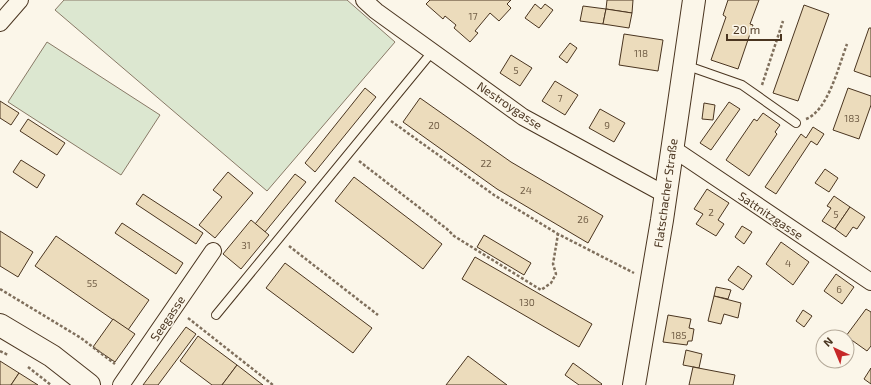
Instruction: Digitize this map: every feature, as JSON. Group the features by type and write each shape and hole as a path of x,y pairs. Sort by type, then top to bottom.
{"street":[{"path":"0,23 20,0"},
{"name":"Nestroygasse","path":"364,0 381,6 432,52 523,117 666,195"},
{"name":"Flatschacher Straße","path":"634,385 666,195 694,0"},
{"name":"Sattnitzgasse","path":"672,148 871,282"},
{"name":"Seegasse","path":"125,380 212,251"},
{"path":"0,325 52,356 88,385"}],"lane":[{"path":"216,315 432,52"},
{"path":"684,65 742,85 796,122"}],"path":[{"path":"758,97 783,21"},
{"path":"796,122 814,116 823,103 836,76 846,44"},
{"path":"381,114 494,195 558,234 634,274 653,276"},
{"path":"349,154 447,229 454,236 541,290 551,284 556,274 553,264 558,234"},
{"path":"280,238 378,315"},
{"path":"0,289 82,338 125,380"},
{"path":"175,307 273,385"},
{"path":"0,351 11,357"},
{"path":"22,363 51,385"}],"green space":[{"path":"64,0 347,0 395,42 267,191 55,10"},
{"path":"47,42 160,115 121,175 8,102"}],"building":[{"path":"430,0 511,0 507,4 511,8 499,21 490,13 475,31 478,33 470,42 454,28 456,25 445,16 443,19 426,4"},
{"path":"607,0 633,0 632,13 606,9"},
{"path":"728,0 759,0 750,24 753,25 738,69 711,60 726,17 723,15"},
{"path":"535,4 541,9 545,4 553,10 539,28 525,18"},
{"path":"804,5 829,14 798,101 773,93"},
{"path":"583,6 606,9 603,24 580,21"},
{"path":"606,9 632,13 629,28 603,24"},
{"path":"869,28 871,28 871,77 854,71"},
{"path":"624,34 663,40 658,71 619,65"},
{"path":"570,43 577,48 567,63 559,57"},
{"path":"511,55 532,68 520,86 500,73"},
{"path":"555,81 578,95 565,115 542,101"},
{"path":"365,88 376,97 315,172 305,163"},
{"path":"848,88 871,96 871,105 859,139 833,130"},
{"path":"420,98 511,162 603,216 588,243 497,189 403,122"},
{"path":"0,101 19,113 11,125 0,118"},
{"path":"729,102 740,109 711,150 700,143"},
{"path":"704,103 715,105 713,120 702,119"},
{"path":"600,109 625,123 614,142 589,128"},
{"path":"763,113 780,125 775,132 777,134 749,176 726,160 754,119 757,121"},
{"path":"28,119 65,143 57,155 20,131"},
{"path":"813,127 824,134 817,145 811,141 776,194 765,187 801,134 806,138"},
{"path":"21,160 45,175 37,188 13,172"},
{"path":"825,169 838,178 829,192 815,183"},
{"path":"228,172 253,193 215,238 199,225 222,197 213,190"},
{"path":"295,174 306,182 265,232 255,224"},
{"path":"354,177 442,244 423,269 335,201"},
{"path":"707,189 729,203 718,220 724,224 716,236 696,224 703,214 694,209"},
{"path":"143,194 203,233 196,244 136,204"},
{"path":"834,196 850,207 835,229 822,221 831,208 827,206"},
{"path":"850,207 865,217 857,229 853,227 846,237 835,229"},
{"path":"251,220 269,235 241,269 223,254"},
{"path":"122,223 183,263 176,274 115,233"},
{"path":"742,226 752,232 744,244 735,237"},
{"path":"0,231 33,252 18,277 0,266"},
{"path":"484,235 531,263 524,275 477,247"},
{"path":"56,236 149,300 128,330 35,266"},
{"path":"781,242 809,262 793,285 766,264"},
{"path":"475,257 592,324 579,347 462,279"},
{"path":"285,263 372,328 353,353 266,288"},
{"path":"738,266 752,276 743,290 728,280"},
{"path":"836,274 854,287 842,304 824,291"},
{"path":"716,287 731,290 728,299 714,296"},
{"path":"714,296 741,303 738,318 724,314 721,324 708,321"},
{"path":"866,309 871,312 871,346 867,351 855,342 855,329 851,329"},
{"path":"803,310 812,316 804,327 796,321"},
{"path":"668,315 691,319 689,328 694,329 692,341 688,341 687,345 663,342"},
{"path":"113,319 135,334 115,362 93,347"},
{"path":"186,327 196,334 158,385 143,385"},
{"path":"198,336 237,365 222,385 212,385 180,361"},
{"path":"686,350 702,354 699,368 683,365"},
{"path":"468,356 507,385 446,385"},
{"path":"0,361 19,373 11,385 0,385"},
{"path":"573,363 602,384 579,385 565,375"},
{"path":"237,365 263,385 222,385"},
{"path":"693,367 735,375 733,385 689,385"},
{"path":"871,368 871,384 864,379"},
{"path":"19,373 38,385 11,385"}]}
